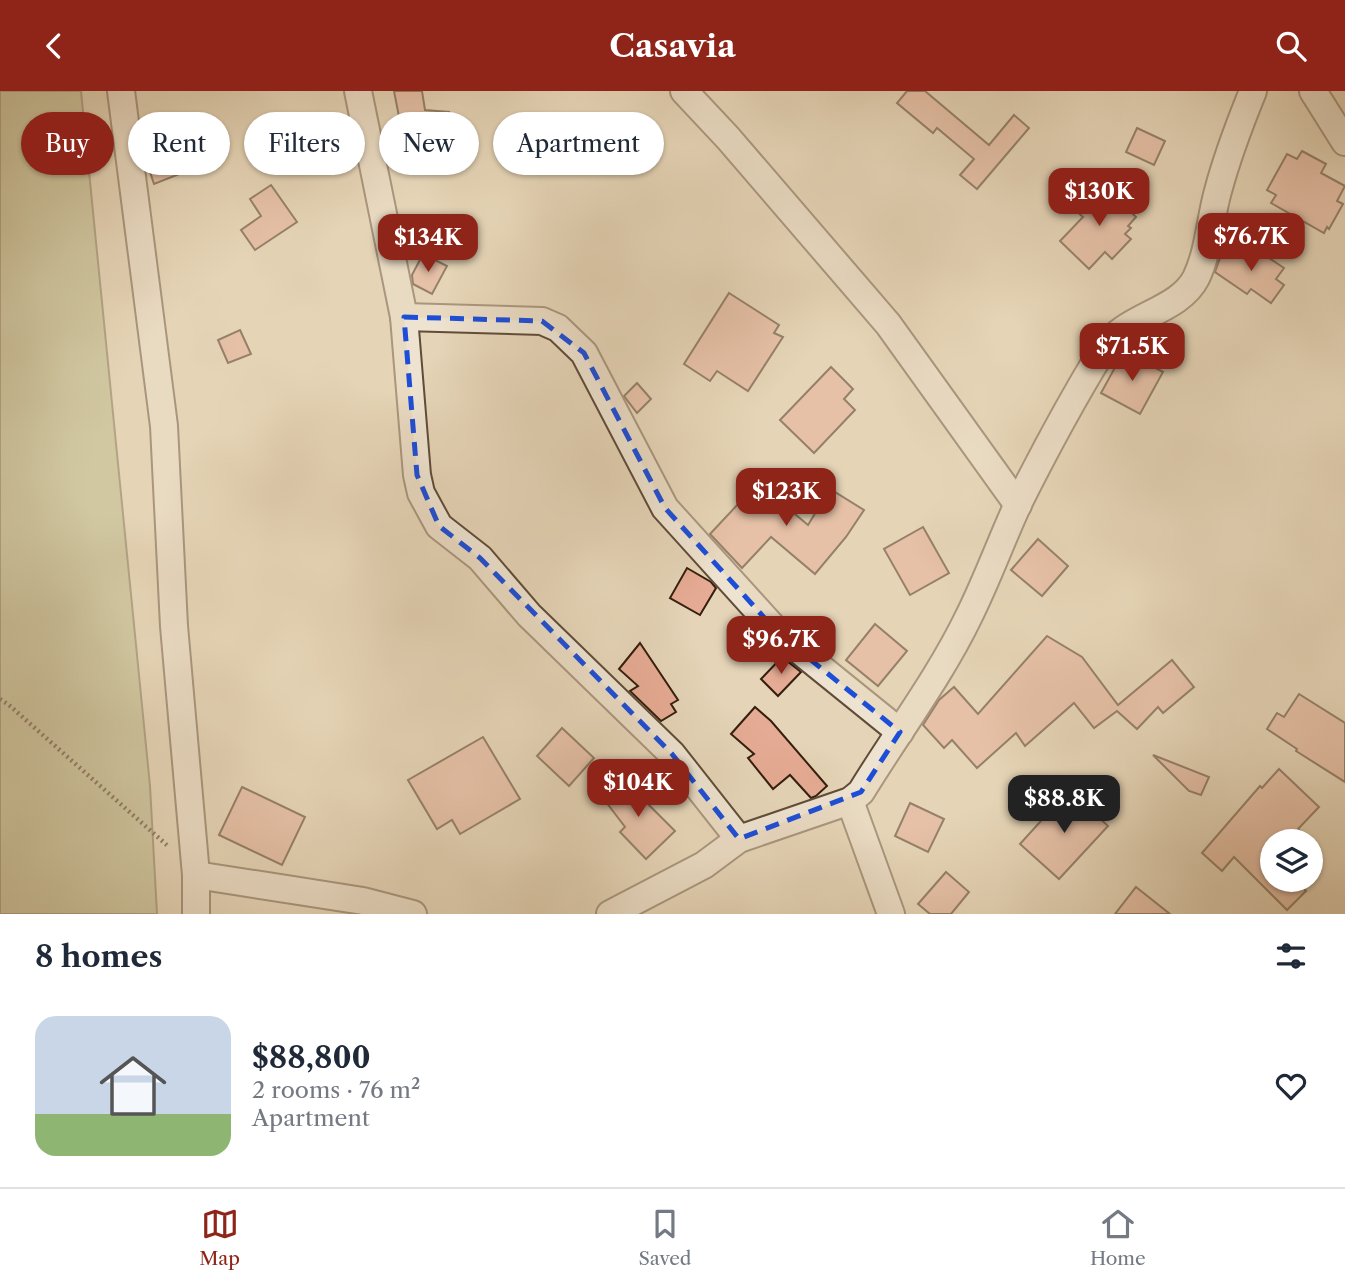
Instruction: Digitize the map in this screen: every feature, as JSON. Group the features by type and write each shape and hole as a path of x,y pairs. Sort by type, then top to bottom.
{"street":[{"path":"121,91 164,426 174,625 196,876 196,914"},
{"path":"358,91 404,317 417,475 421,493 439,526 480,558 529,615 672,754 739,839"},
{"path":"684,91 728,138 888,324 1018,505"},
{"path":"610,914 704,865 739,839 850,800 861,792 934,679 969,616 1018,505 1073,399 1104,348 1116,333 1170,303 1189,289 1196,278 1202,263 1218,190 1235,137 1254,91"},
{"path":"1313,91 1345,142"},
{"path":"404,317 542,321 558,328 584,353 665,508 780,635 900,732"},
{"path":"850,800 891,914"},
{"path":"196,876 363,901 413,914"}],"path":[{"path":"0,699 167,845 196,876"}],"highlighted area":[{"path":"404,317 542,321 584,353 665,508 780,635 900,732 861,792 739,839 672,754 480,558 439,526 417,475"}],"green space":[{"path":"0,91 81,91 83,112 21,112 21,175 89,175 150,786 157,914 0,914"}],"building":[{"path":"394,91 422,91 425,110 449,112 398,112"},
{"path":"907,91 925,91 989,145 1014,115 1029,128 977,189 960,175 974,159 937,128 933,133 897,103"},
{"path":"1137,128 1165,141 1154,165 1126,152"},
{"path":"1302,151 1326,164 1321,173 1345,186 1337,201 1343,204 1324,233 1271,203 1276,195 1267,190 1287,154 1297,159"},
{"path":"151,175 177,175 154,184"},
{"path":"271,185 297,222 255,250 241,230 261,216 250,199"},
{"path":"1094,186 1112,204 1117,198 1136,217 1125,234 1131,239 1112,259 1105,252 1089,269 1060,241 1083,217 1073,208"},
{"path":"1228,243 1253,261 1260,252 1284,268 1276,279 1284,285 1271,303 1251,289 1247,294 1215,272"},
{"path":"423,254 447,266 432,294 413,284 412,275"},
{"path":"729,293 779,325 774,333 783,337 748,391 717,371 710,381 684,364"},
{"path":"240,330 251,354 228,363 218,340"},
{"path":"1124,351 1163,372 1140,414 1101,393"},
{"path":"831,367 853,389 844,399 855,410 814,453 780,420"},
{"path":"637,383 651,399 637,413 624,396"},
{"path":"758,483 808,525 830,489 864,510 846,537 815,574 771,537 742,568 710,534"},
{"path":"923,527 949,573 910,595 884,549"},
{"path":"1038,539 1068,566 1042,596 1011,570"},
{"path":"687,568 711,582 716,588 700,615 670,598"},
{"path":"875,624 907,651 878,686 846,660"},
{"path":"1047,636 1082,657 1118,705 1172,660 1194,687 1163,713 1158,707 1137,729 1117,711 1094,728 1074,703 1025,746 1016,733 977,768 952,740 944,748 923,725 939,700 954,687 978,714"},
{"path":"640,643 678,700 671,704 676,712 661,721 630,691 638,686 619,669"},
{"path":"782,657 801,672 778,696 761,679"},
{"path":"1299,694 1345,723 1345,782 1267,729 1277,713 1284,717"},
{"path":"755,707 771,721 827,786 816,796 811,798 790,775 773,789 748,758 754,754 731,734"},
{"path":"562,728 594,758 569,786 537,756"},
{"path":"483,737 520,799 460,834 452,820 437,829 408,780"},
{"path":"1153,755 1209,777 1201,795 1189,791"},
{"path":"1279,769 1319,807 1298,829 1260,829 1260,883 1234,857 1222,871 1202,853 1260,786 1262,788"},
{"path":"630,779 649,805 675,831 646,859 620,832 625,827 603,798"},
{"path":"242,787 305,817 282,865 219,835"},
{"path":"1069,790 1108,826 1059,879 1020,844"},
{"path":"910,803 944,819 928,852 895,836"},
{"path":"946,872 969,892 951,914 930,914 918,904"},
{"path":"1136,887 1170,914 1115,914"},
{"path":"1269,892 1305,892 1287,910"}]}
